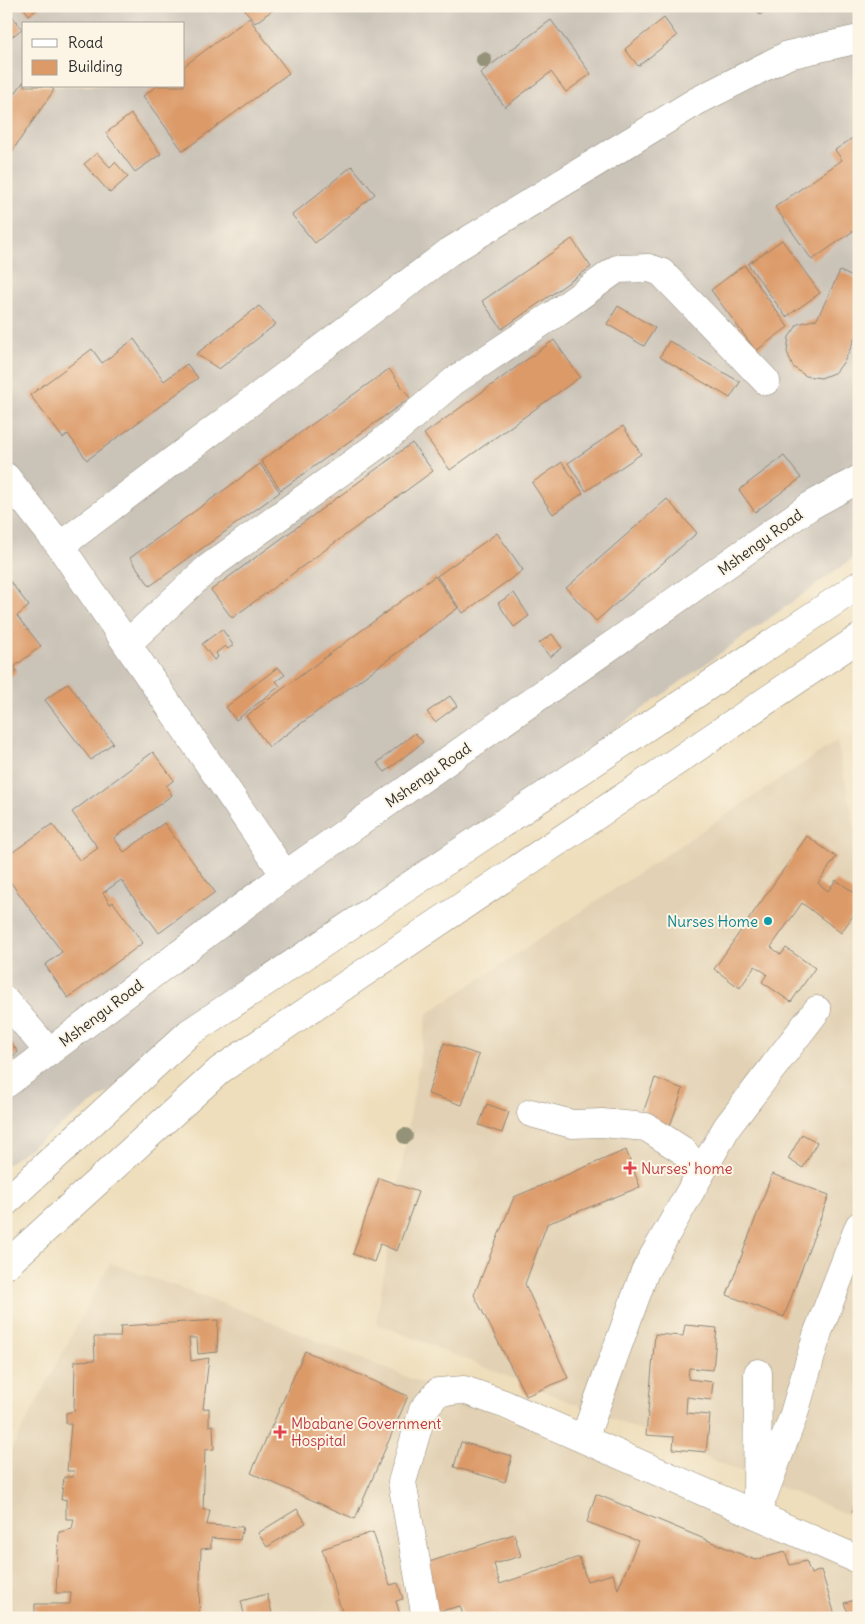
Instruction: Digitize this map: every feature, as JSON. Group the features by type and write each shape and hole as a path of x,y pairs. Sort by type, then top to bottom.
{"main road":[{"path":"60,546 449,252 697,101 788,55 859,39"},
{"path":"127,644 208,568 382,442 454,381 553,315 617,269 649,268 661,272 766,381"},
{"path":"6,477 60,546 286,875"},
{"name":"Mshengu Road","path":"6,1084 286,875 810,506 859,479"},
{"path":"6,1202 189,1033 859,585"},
{"path":"6,1265 220,1070 859,638"},
{"path":"6,1001 49,1052"},
{"path":"584,1439 645,1271 727,1127 817,1010"},
{"path":"531,1113 572,1124 602,1123 646,1127 682,1150 701,1172"},
{"path":"756,1515 793,1417 818,1332 859,1226"},
{"path":"756,1515 758,1373"},
{"path":"426,1618 402,1482 423,1410 438,1392 464,1390 504,1404 859,1560"}],"shaded area":[{"path":"6,6 859,6 859,554 6,1165"},
{"name":"Nurses' home","path":"837,741 859,848 859,1519 376,1323 427,1014"},
{"name":"Mbabane Government Hospital","path":"110,1263 244,1311 476,1405 859,1568 859,1618 13,1618 6,1605 6,1460"}],"building":[{"path":"22,6 42,6 29,15"},
{"path":"251,6 278,6 255,23 245,10"},
{"path":"754,6 771,6 760,15"},
{"path":"6,8 22,29 6,41"},
{"path":"249,18 289,73 183,151 143,96 154,88 185,88 185,65"},
{"path":"664,18 677,36 638,66 625,49"},
{"path":"551,20 591,74 566,92 551,72 505,107 480,73"},
{"path":"22,84 22,88 52,88 54,90 6,160 6,106"},
{"path":"131,114 161,154 135,172 106,133"},
{"path":"857,135 859,227 812,260 775,207 842,160 835,150"},
{"path":"97,153 110,167 115,162 128,177 110,193 84,164"},
{"path":"352,166 375,194 315,243 292,215"},
{"path":"572,239 591,267 502,329 482,301"},
{"path":"782,240 820,293 786,317 748,264"},
{"path":"744,265 788,327 756,351 711,290"},
{"path":"840,271 859,280 859,329 845,360 836,372 821,378 806,376 793,367 787,352 789,337 798,324 817,319"},
{"path":"259,306 276,324 219,369 196,354"},
{"path":"618,306 655,328 644,346 607,324"},
{"path":"134,339 164,381 187,364 198,378 87,460 68,434 63,438 30,395 92,349 102,363"},
{"path":"554,340 580,377 450,470 424,434"},
{"path":"669,341 740,382 730,398 660,357"},
{"path":"389,369 410,398 281,490 261,461"},
{"path":"623,426 641,454 586,491 568,463"},
{"path":"412,443 433,471 232,618 211,590"},
{"path":"784,456 801,478 755,512 739,490"},
{"path":"562,462 583,493 553,514 532,483"},
{"path":"260,464 280,492 150,586 130,558"},
{"path":"667,499 697,533 596,621 566,588"},
{"path":"497,533 523,570 463,613 437,576"},
{"path":"6,576 29,606 17,616 41,646 14,667 17,671 8,679"},
{"path":"435,576 458,608 269,747 246,716"},
{"path":"514,593 529,616 514,627 498,603"},
{"path":"222,629 233,645 228,649 225,646 216,653 218,657 214,660 202,644"},
{"path":"552,634 562,648 550,657 539,643"},
{"path":"278,667 285,675 276,681 280,686 236,720 226,707"},
{"path":"68,683 113,743 91,760 45,700"},
{"path":"450,696 457,706 435,722 427,712"},
{"path":"415,733 423,742 385,772 377,763"},
{"path":"153,752 174,780 166,786 172,795 114,838 124,852 164,823 215,892 159,933 121,880 103,893 110,904 113,902 143,943 68,998 45,965 62,952 6,876 6,857 52,824 80,861 98,848 72,812"},
{"name":"Nurses Home","path":"807,836 836,857 818,883 828,891 836,880 859,896 859,907 841,933 802,903 771,947 781,955 786,948 815,968 791,1002 762,982 767,974 755,966 740,988 714,969"},
{"path":"6,1036 18,1052 6,1061"},
{"path":"444,1043 479,1055 462,1105 428,1094"},
{"path":"655,1078 683,1089 669,1129 641,1119"},
{"path":"487,1104 509,1112 502,1133 479,1125"},
{"path":"802,1134 817,1142 803,1168 788,1159"},
{"path":"626,1150 640,1187 547,1224 525,1284 568,1378 526,1396 474,1295 514,1197"},
{"path":"772,1174 829,1195 784,1317 727,1295"},
{"path":"379,1178 418,1192 397,1251 380,1244 374,1262 353,1254"},
{"path":"218,1320 217,1352 198,1354 197,1338 189,1338 191,1361 209,1358 203,1409 209,1408 209,1426 213,1425 214,1449 205,1450 203,1510 210,1510 207,1525 243,1527 240,1540 211,1538 211,1548 201,1549 199,1618 35,1618 35,1604 70,1604 71,1593 56,1593 59,1532 72,1529 74,1519 66,1519 66,1499 61,1500 64,1477 73,1477 74,1471 67,1471 71,1424 66,1424 66,1413 74,1411 75,1361 95,1360 94,1337 120,1337 121,1326"},
{"path":"685,1325 717,1328 713,1370 689,1368 688,1379 713,1382 711,1400 687,1397 686,1413 710,1415 706,1452 673,1449 674,1437 646,1435 655,1334 683,1336"},
{"path":"305,1351 408,1396 355,1519 251,1473"},
{"path":"461,1442 512,1456 505,1482 454,1467"},
{"path":"859,1492 859,1514 852,1512"},
{"path":"596,1494 755,1560 785,1552 790,1565 806,1561 811,1574 821,1570 836,1618 464,1618 460,1606 437,1612 423,1564 514,1534 521,1556 494,1564 500,1584 579,1557 587,1581 613,1574 618,1589 638,1541 587,1522"},
{"path":"297,1509 306,1523 267,1547 258,1533"},
{"path":"373,1532 390,1585 398,1583 403,1599 396,1601 401,1618 344,1618 322,1549"},
{"path":"267,1594 273,1617 245,1618 241,1601"},
{"path":"859,1599 859,1618 850,1618 844,1603"}],"place":[{"name":"Nurses Home","path":"768,921"},
{"name":"Nurses' home","path":"630,1168"},
{"name":"Mbabane Government Hospital","path":"280,1432"}]}
